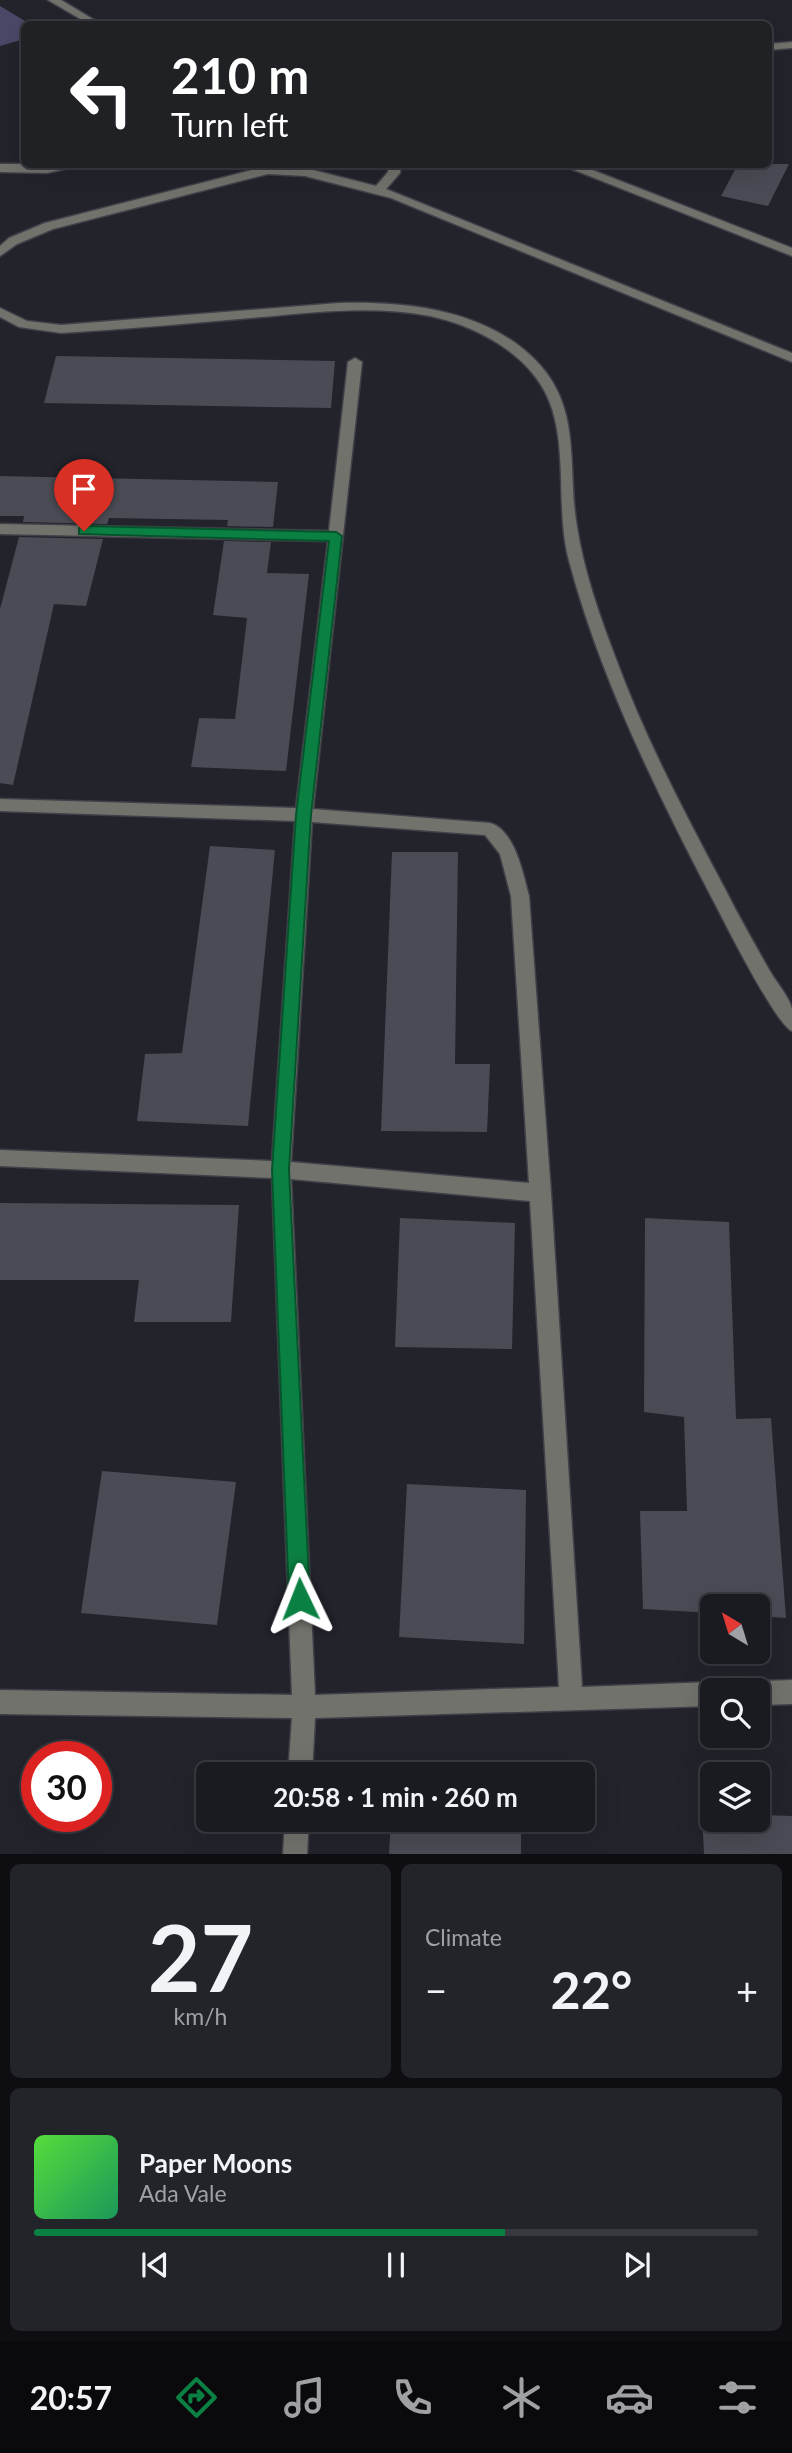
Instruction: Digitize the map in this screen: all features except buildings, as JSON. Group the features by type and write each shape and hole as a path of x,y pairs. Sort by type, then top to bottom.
{"street":[{"path":"53,0 91,21"},
{"path":"772,47 792,45"},
{"path":"0,168 54,168"},
{"path":"379,190 395,168"},
{"path":"575,168 792,252"},
{"path":"0,252 13,241 49,226 268,170 305,172 379,190 792,358"},
{"path":"0,312 24,324 61,329 352,306 406,309 432,313 477,328 497,338 528,361 550,388 562,418 568,521 594,619 616,682 645,749 712,886 751,957 792,1023"},
{"path":"301,1762 304,1707 281,1170 304,815 355,362"},
{"path":"0,529 336,536"},
{"path":"0,805 304,815 490,829 508,852 520,896 541,1193 571,1698"},
{"path":"0,1158 281,1170 541,1193"},
{"path":"770,1693 792,1692"},
{"path":"0,1702 304,1707 700,1694"},
{"path":"295,1854 296,1832"}],"shaded area":[{"path":"0,6 25,21 21,21 21,40 0,46"}],"route":[{"path":"84,531 336,536 304,815 281,1170 300,1599"}]}
